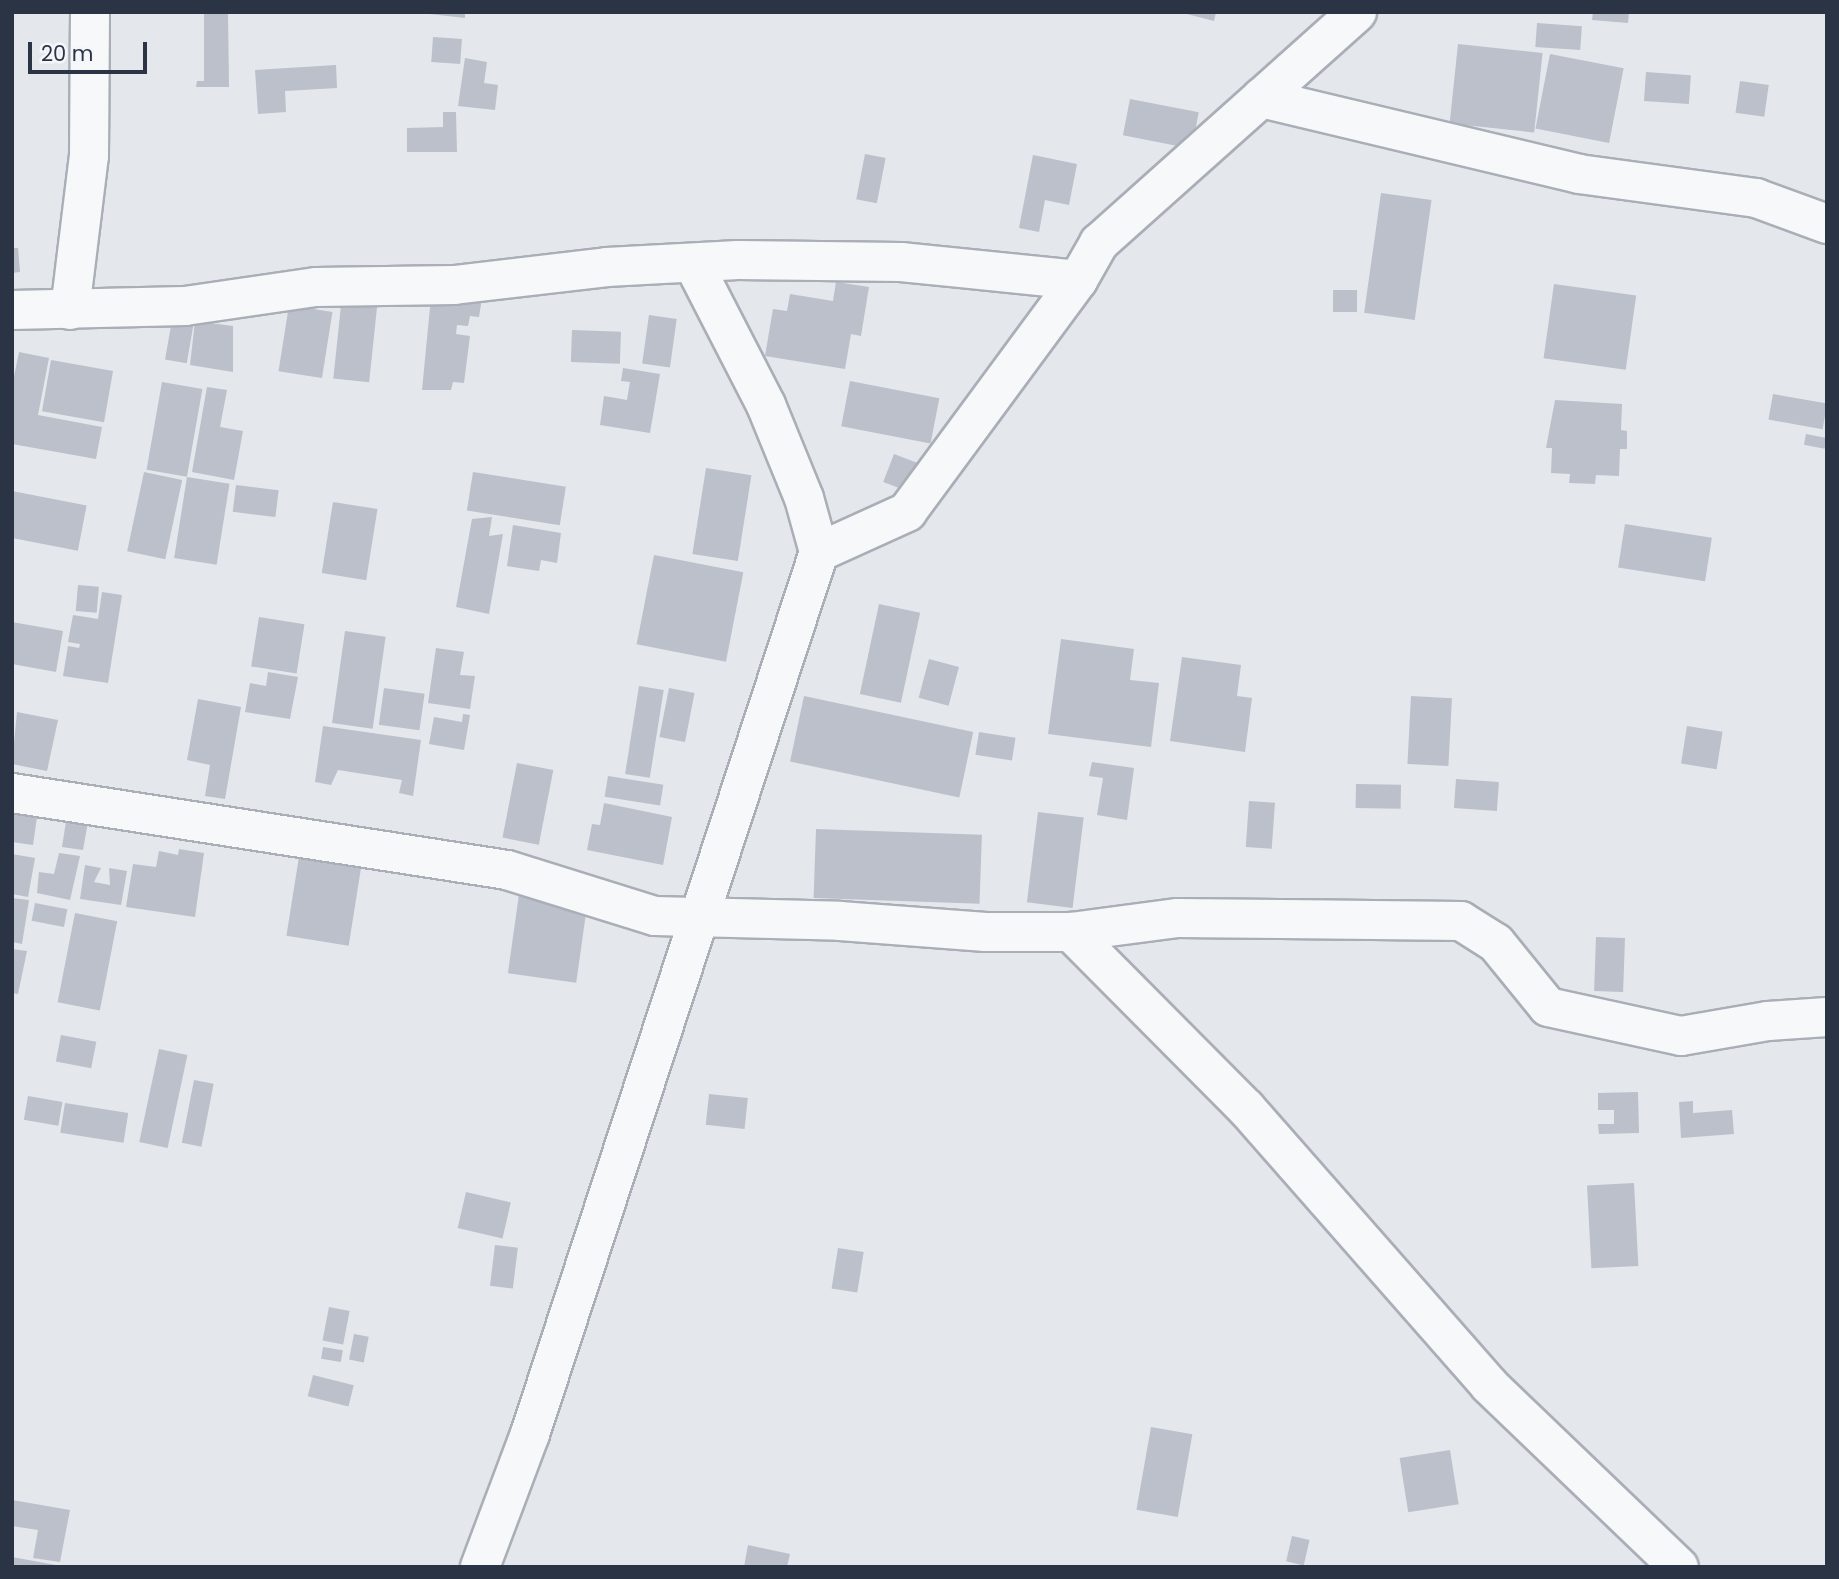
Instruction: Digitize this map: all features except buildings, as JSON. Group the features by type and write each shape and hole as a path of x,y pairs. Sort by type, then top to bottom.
{"street":[{"path":"70,310 89,156 90,12"},
{"path":"819,552 906,512 1078,280 1099,243 1357,12"},
{"path":"1262,98 1579,174 1756,198 1827,224"},
{"path":"12,310 185,306 316,287 454,285 607,267 693,263 901,262 1078,280"},
{"path":"480,1567 530,1434 819,552 804,498 766,405 693,263"},
{"path":"12,793 507,870 655,916 699,915 1072,932 1178,918 1461,921 1496,943 1548,1007 1681,1036 1768,1021 1827,1017"},
{"path":"1072,932 1246,1108 1489,1385 1679,1567"}]}
